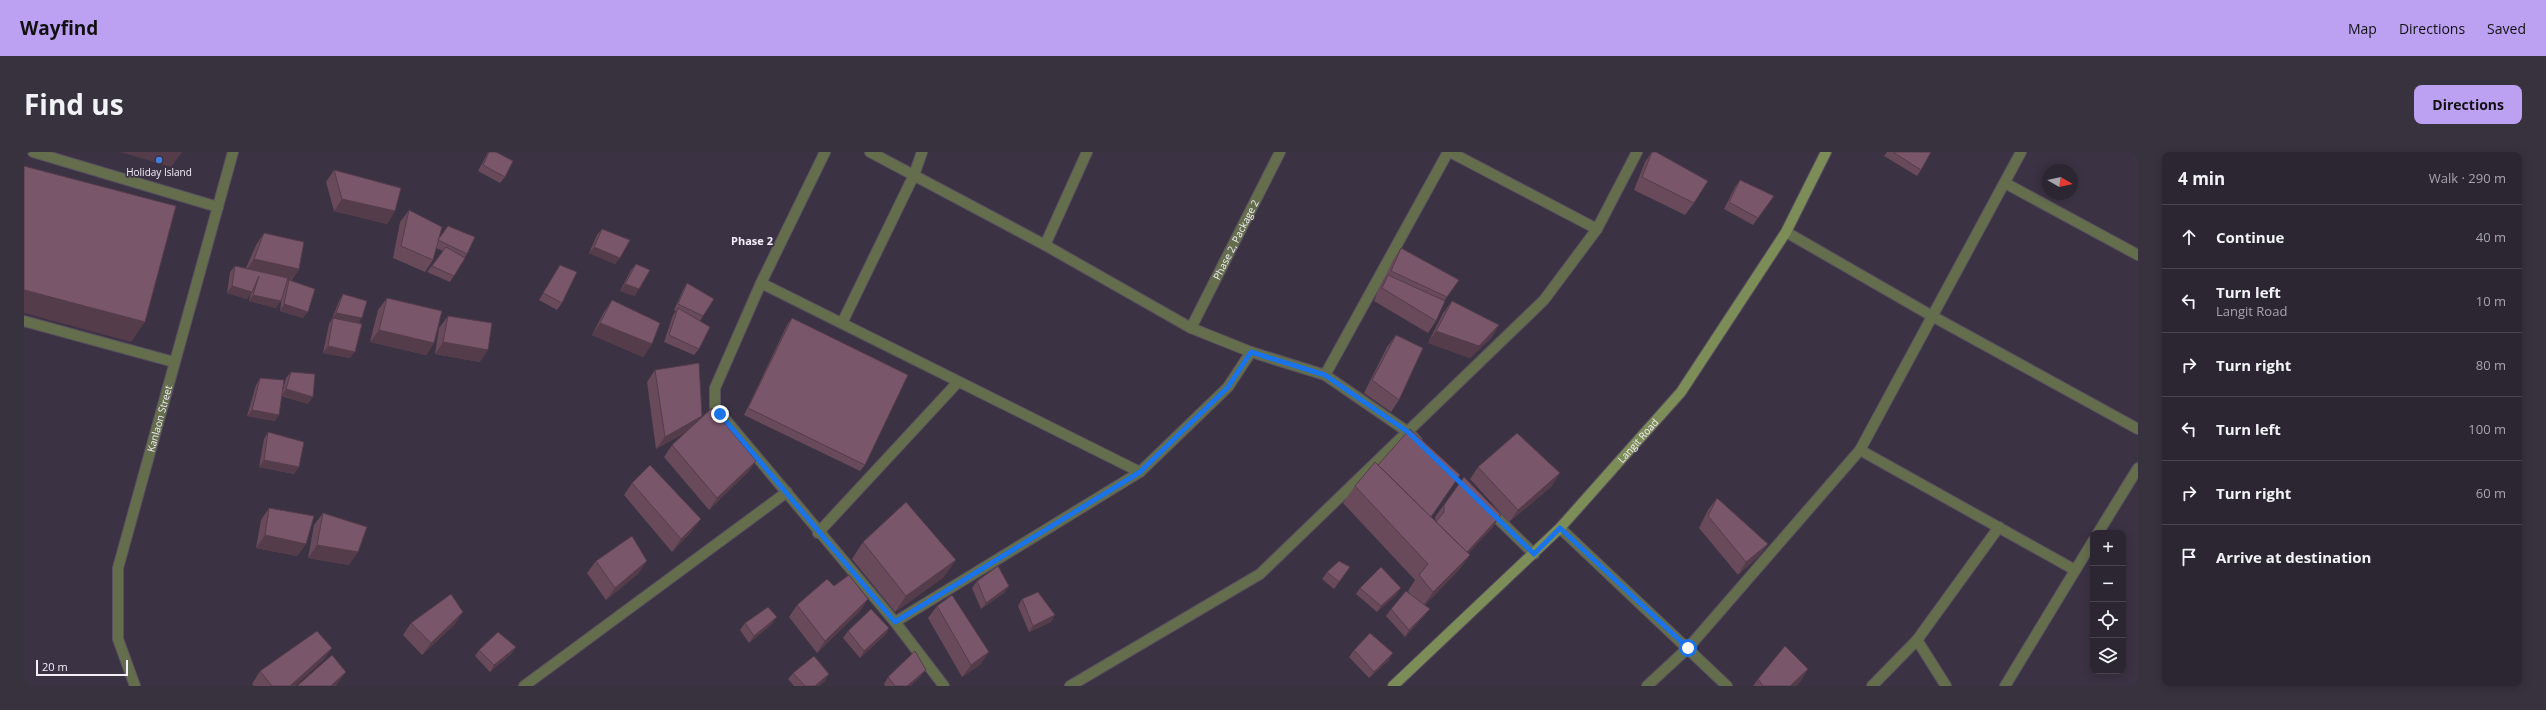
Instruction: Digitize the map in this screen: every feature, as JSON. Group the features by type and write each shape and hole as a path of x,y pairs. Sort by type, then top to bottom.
{"main road":[{"name":"Langit Road","path":"1394,686 1560,528 1680,392 1786,232 1826,152"}],"street":[{"path":"33,152 218,206"},
{"name":"Kanlaon Street","path":"135,686 118,639 118,568 233,152"},
{"path":"825,152 761,283 715,388 715,407 787,492 818,533 895,622 944,686"},
{"path":"870,152 1045,245 1191,328 1251,352 1325,375 1408,432 1425,448"},
{"path":"842,323 914,175 922,152"},
{"path":"1045,245 1087,152"},
{"name":"Phase 2, Package 2","path":"1191,328 1280,152"},
{"path":"1325,375 1449,152 1597,229"},
{"path":"1070,686 1260,574 1544,300 1597,229 1638,152"},
{"path":"1647,686 1688,648 1860,450 2022,152"},
{"path":"2006,183 2138,254"},
{"path":"1786,232 1932,316 2138,429"},
{"path":"761,283 1140,472"},
{"path":"24,321 174,362"},
{"path":"895,622 1140,472 1228,387 1251,352"},
{"path":"818,533 958,382"},
{"path":"1860,450 2075,570"},
{"path":"2100,530 2138,468"},
{"path":"524,686 787,492"},
{"path":"1482,504 1534,554"},
{"path":"1872,686 1917,640 1999,527"},
{"path":"1560,528 1727,686"},
{"path":"2005,686 2090,546"},
{"path":"1917,640 1946,686"}],"building":[{"path":"489,152 496,152 513,161 505,177 483,165"},
{"path":"1652,152 1656,152 1708,181 1694,203 1642,177"},
{"path":"1893,152 1931,152 1921,170"},
{"path":"24,166 176,206 145,322 24,290"},
{"path":"334,170 401,188 395,211 342,199"},
{"path":"1740,180 1774,196 1758,218 1729,202"},
{"path":"409,210 442,227 433,260 401,246"},
{"path":"448,226 475,237 467,254 438,240"},
{"path":"602,229 630,240 620,258 594,247"},
{"path":"264,233 304,242 299,269 254,259"},
{"path":"446,247 465,258 454,276 432,266"},
{"path":"1401,248 1459,280 1447,297 1391,271"},
{"path":"636,264 650,270 639,289 625,284"},
{"path":"560,265 577,272 562,303 543,293"},
{"path":"235,266 288,278 281,301 253,295 259,276 252,292 232,286"},
{"path":"1388,275 1445,301 1436,321 1382,288"},
{"path":"289,280 315,289 308,312 284,304"},
{"path":"687,283 714,299 703,316 678,304"},
{"path":"343,294 367,301 362,318 336,313"},
{"path":"387,298 442,311 434,343 379,330"},
{"path":"612,300 660,323 652,344 600,323"},
{"path":"1452,301 1499,325 1479,346 1436,331"},
{"path":"678,308 710,327 699,349 669,335"},
{"path":"448,316 492,323 488,350 443,342"},
{"path":"333,318 362,324 355,352 328,346"},
{"path":"792,318 908,375 865,465 748,408"},
{"path":"1396,335 1423,348 1399,400 1372,380"},
{"path":"699,363 702,416 665,437 655,370"},
{"path":"291,372 315,374 313,397 286,389"},
{"path":"260,378 284,380 279,415 252,410"},
{"path":"712,408 756,461 717,498 672,445"},
{"path":"1410,429 1460,475 1431,517 1378,465"},
{"path":"268,432 304,442 299,467 264,460"},
{"path":"1517,433 1560,473 1518,510 1478,467"},
{"path":"1375,462 1470,555 1433,592 1419,575 1428,564 1355,486"},
{"path":"650,465 701,519 681,539 632,483"},
{"path":"1464,477 1501,515 1467,552 1436,522 1444,512 1444,505"},
{"path":"1717,498 1768,544 1746,562 1708,516"},
{"path":"906,502 956,560 906,596 863,542"},
{"path":"269,508 314,516 306,544 265,535"},
{"path":"323,513 367,527 358,552 317,545"},
{"path":"632,536 647,561 615,588 596,561"},
{"path":"1339,561 1350,567 1339,582 1327,572"},
{"path":"998,566 1009,586 986,603 977,581"},
{"path":"1381,567 1401,588 1381,606 1360,588"},
{"path":"849,575 868,599 825,641 797,605 827,579 834,586"},
{"path":"1406,591 1430,609 1409,630 1391,609"},
{"path":"1038,592 1055,615 1033,626 1022,599"},
{"path":"451,594 463,612 431,643 411,623"},
{"path":"952,595 989,652 971,665 937,606"},
{"path":"768,607 777,617 754,636 745,623"},
{"path":"871,609 889,628 864,651 848,631"},
{"path":"317,631 332,648 290,686 272,686 260,671"},
{"path":"498,632 516,647 494,665 479,650"},
{"path":"1370,633 1393,653 1374,672 1354,650"},
{"path":"1785,646 1808,669 1790,686 1763,686 1758,679"},
{"path":"915,651 926,670 907,686 895,686 888,677"},
{"path":"332,655 346,672 331,686 297,686"},
{"path":"814,656 829,674 815,686 805,686 793,673"}],"place":[{"name":"Holiday Island","path":"159,160"}],"district":[{"name":"Phase 2","path":"752,241"}],"route":[{"path":"720,414 787,492 818,533 895,622 1140,472 1228,387 1251,352 1325,375 1408,432 1534,554 1560,528 1688,648"}]}
